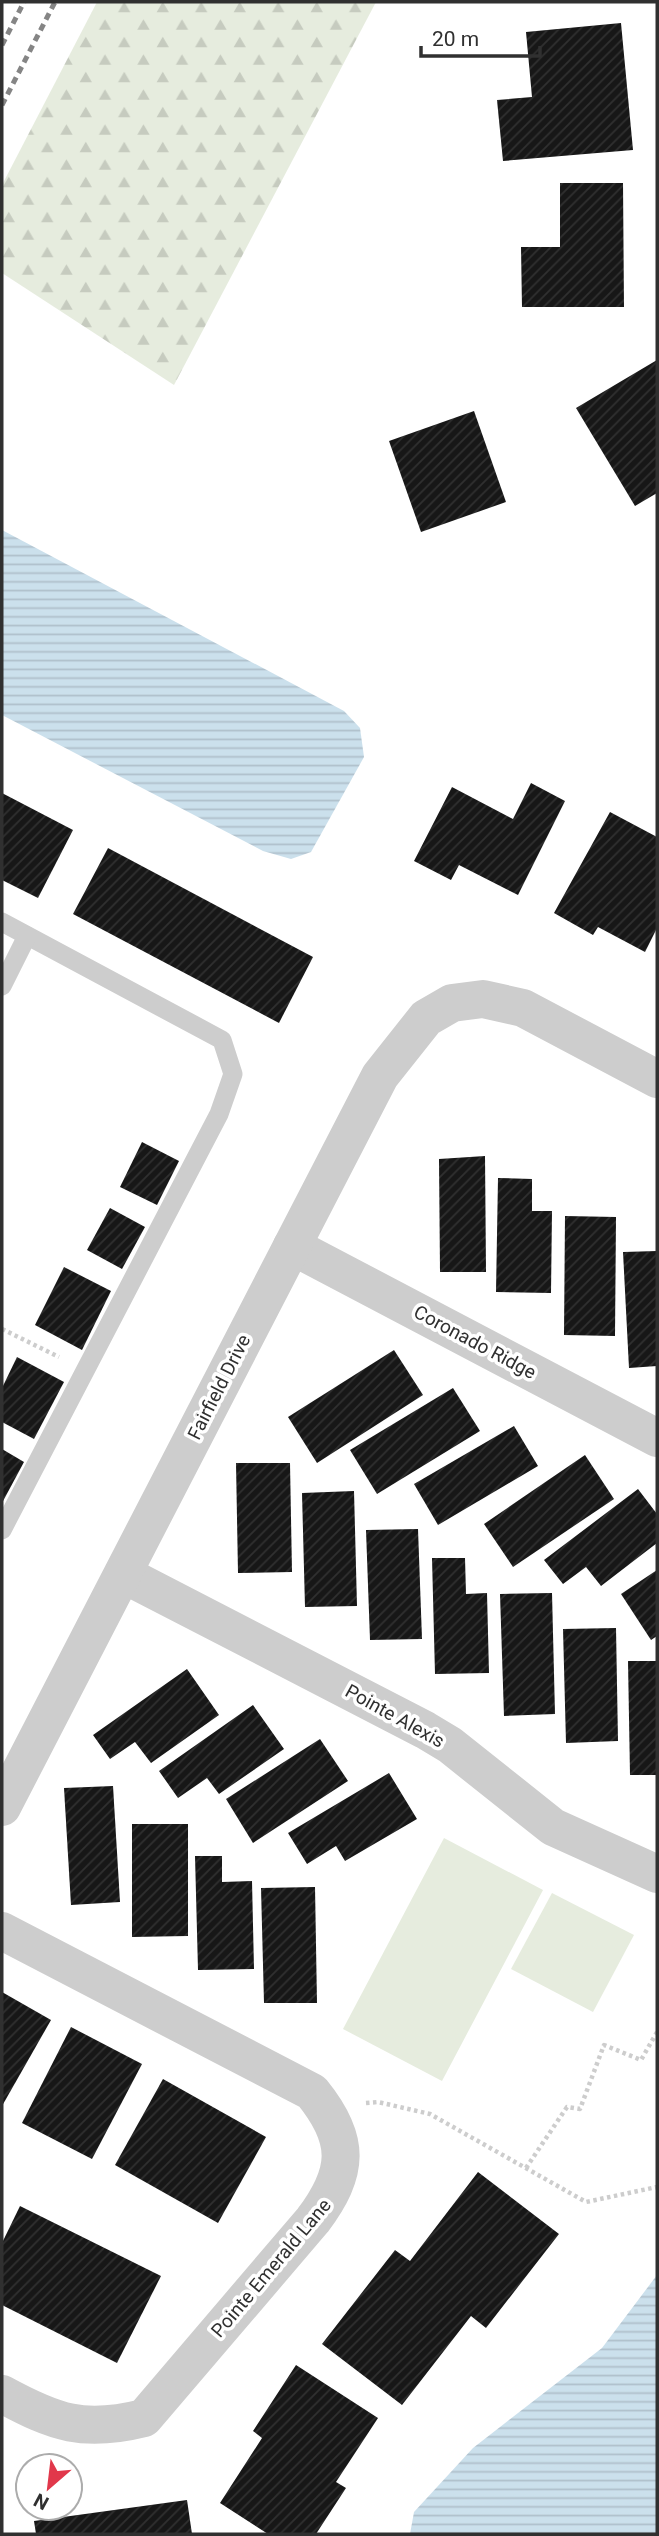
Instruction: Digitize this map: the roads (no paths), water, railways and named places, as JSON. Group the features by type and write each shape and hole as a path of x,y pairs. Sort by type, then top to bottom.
{"street":[{"name":"Fairfield Drive","path":"2,1807 380,1076 426,1018 452,1003 471,1000 483,999 523,1008 657,1079"},
{"name":"Coronado Ridge","path":"292,1246 657,1438"},
{"name":"Pointe Alexis","path":"123,1574 425,1730 450,1745 553,1827 657,1874"},
{"name":"Pointe Emerald Lane","path":"2,1931 312,2092 326,2108 340,2141 341,2169 332,2196 144,2418 115,2425 90,2426 63,2422 34,2412 2,2393"}],"lane":[{"path":"2,922 222,1040 233,1074 219,1114 2,1530"},
{"path":"2,986 27,936"}],"water":[{"path":"2,530 344,711 360,728 364,757 311,852 291,859 263,851 2,715"},
{"path":"657,2275 657,2534 410,2534 414,2512 473,2448 602,2348"}],"railway":[{"path":"2,45 24,2"},
{"path":"2,105 55,2"}]}
